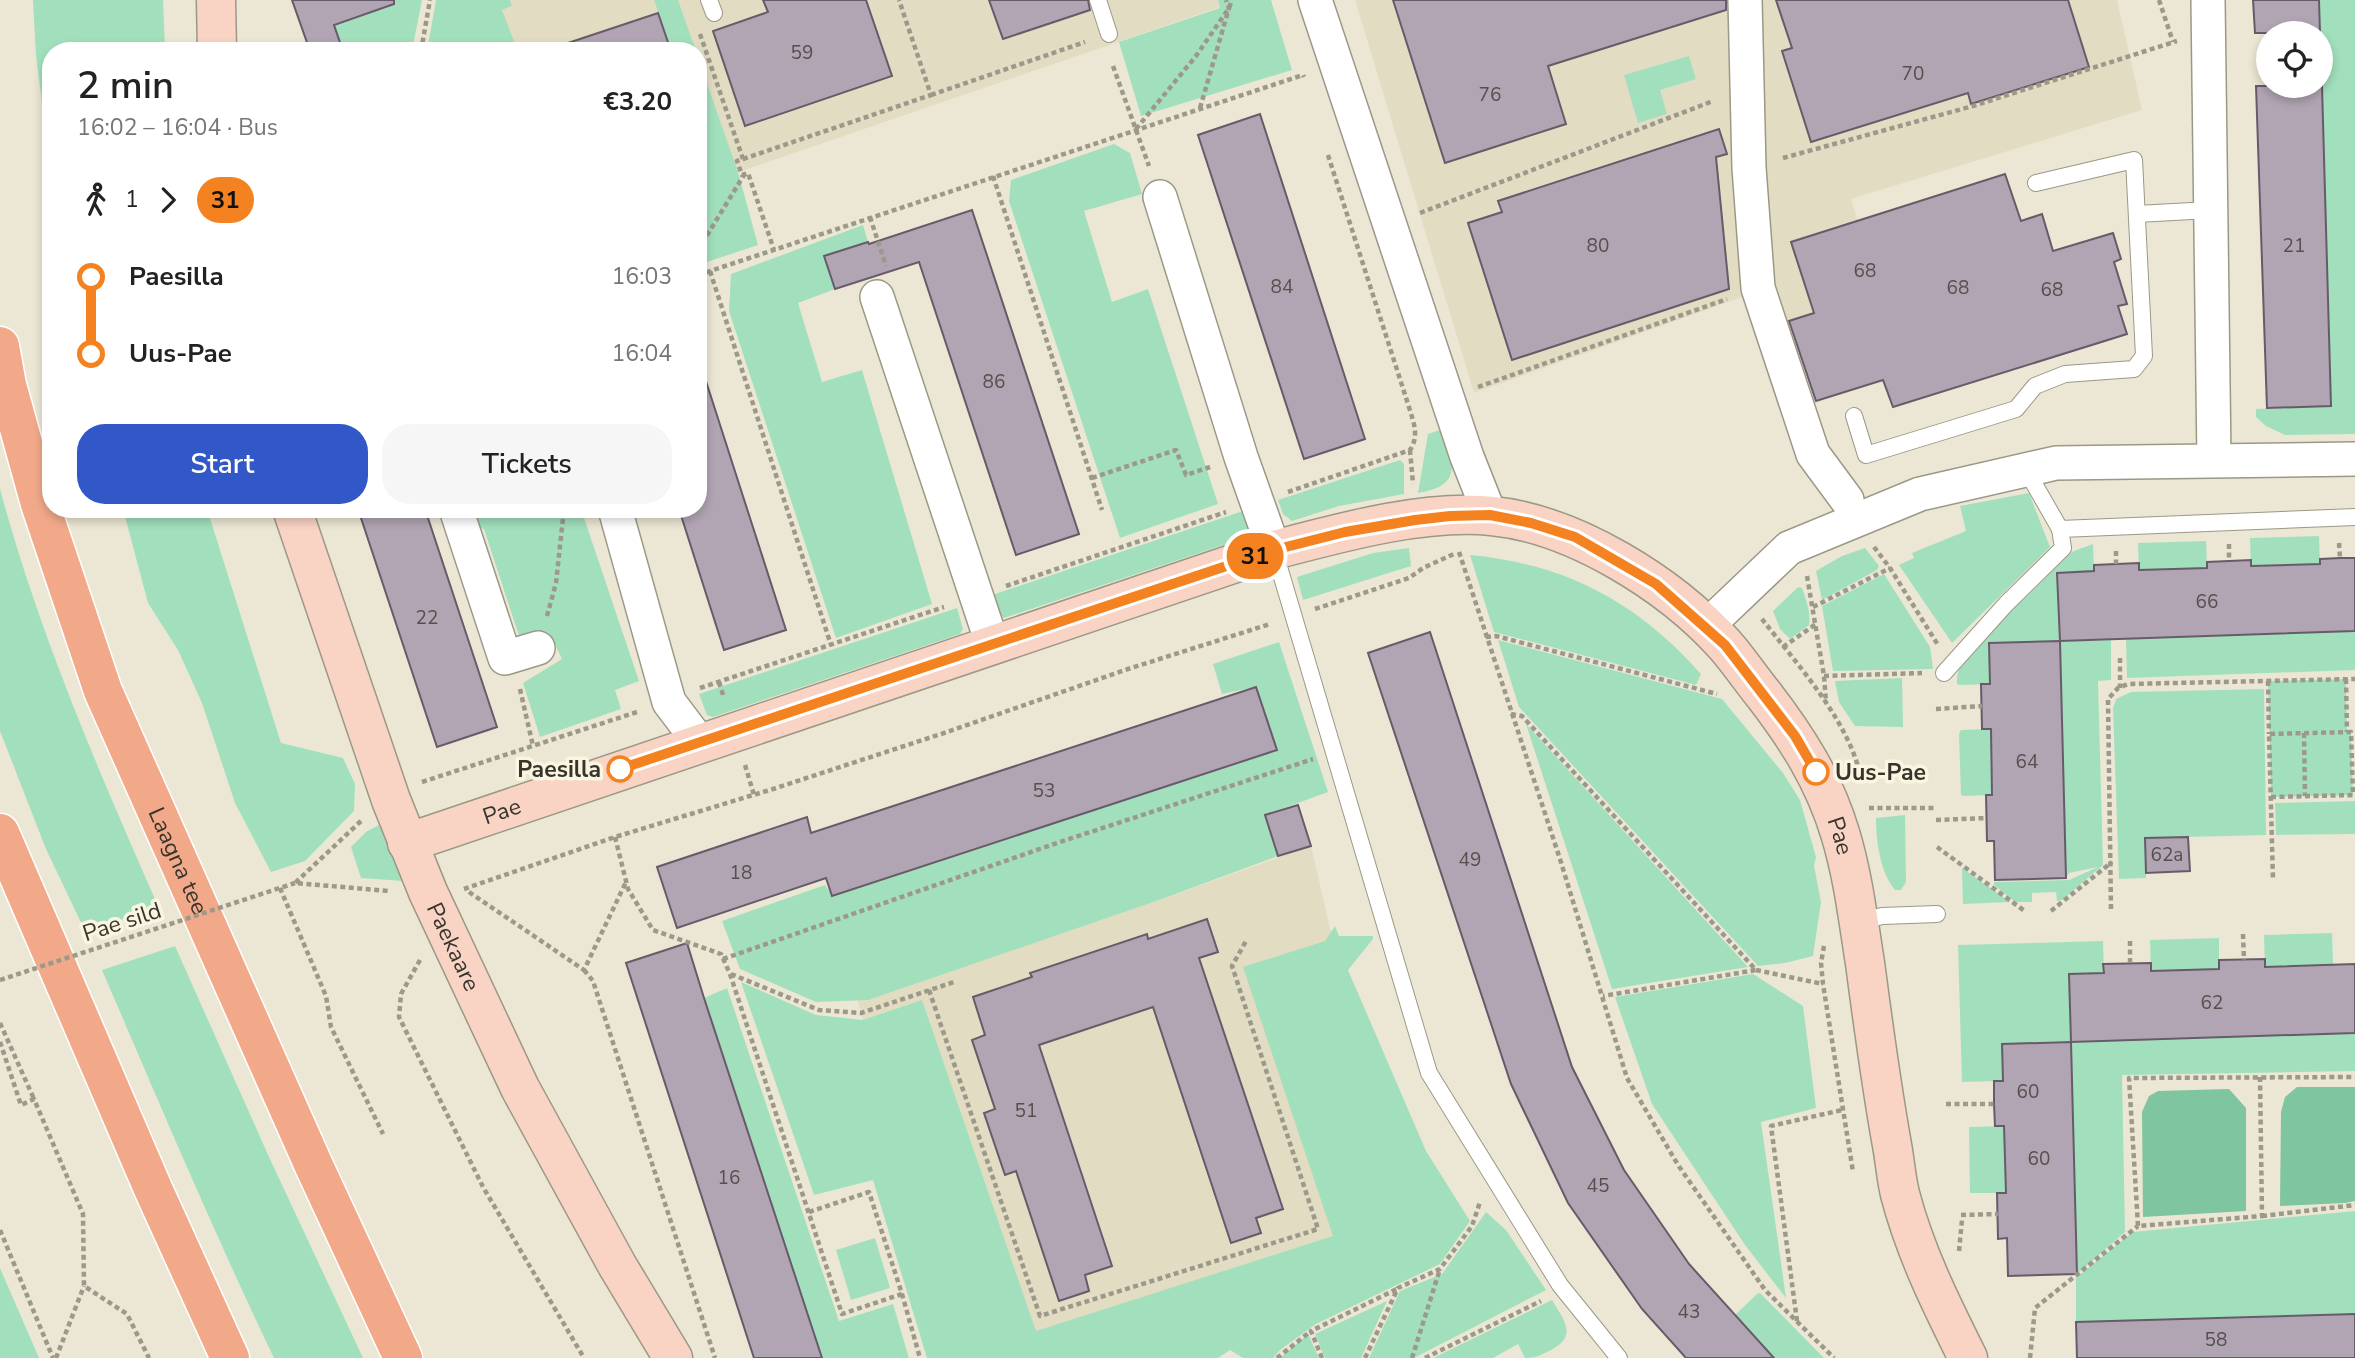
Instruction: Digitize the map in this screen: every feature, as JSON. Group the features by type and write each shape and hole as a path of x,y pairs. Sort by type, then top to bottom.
{"main road":[{"name":"Laagna tee","path":"0,346 42,511"},
{"name":"Laagna tee","path":"44,518 103,691 314,1166 403,1358"},
{"path":"0,833 153,1191 230,1358"}],"street":[{"path":"216,0 217,42"},
{"path":"1315,0 1388,225 1467,457 1490,515"},
{"path":"1745,0 1749,168 1758,288 1813,454 1847,500"},
{"path":"2208,16 2214,460"},
{"path":"1160,197 1241,457 1274,550"},
{"path":"881,282 992,643"},
{"path":"1706,627 1788,548 1920,494 2056,463 2355,459"},
{"name":"Pae","path":"407,843 992,643 1274,550 1345,532 1415,520 1490,515 1531,523 1575,537 1656,584 1725,645 1787,725 1817,774 1841,835 1859,922 1883,1096 1900,1194 1922,1261 1968,1358"},
{"name":"Paekaare","path":"295,518 407,843 501,1051 631,1301 673,1358"},
{"path":"459,518 505,658 538,648"},
{"path":"618,518 669,702 700,743"}],"lane":[{"path":"1098,0 1109,34"},
{"path":"1854,416 1866,455 2016,409 2035,386 2065,374 2134,369 2144,356 2134,160 2036,183"},
{"path":"2137,214 2210,210"},
{"path":"1944,673 2006,604 2063,548 2060,528 2025,468"},
{"path":"2060,528 2355,517"},
{"path":"1274,550 1429,1073 1560,1284 1619,1358"},
{"path":"1859,922 1882,916 1937,914"}],"path":[{"path":"423,42 430,0"},
{"path":"899,0 930,95"},
{"path":"1226,0 1229,8"},
{"path":"1200,108 1232,0"},
{"path":"2159,0 2173,43"},
{"path":"702,42 694,19 711,6"},
{"path":"1136,130 1196,56 1229,8"},
{"path":"1749,168 1973,106 2173,43 2208,16"},
{"path":"774,250 748,173 742,175 737,161 1109,34"},
{"path":"707,56 743,159"},
{"path":"1113,66 1160,197"},
{"path":"1353,238 1747,89"},
{"path":"707,235 744,174"},
{"path":"993,176 1102,510"},
{"path":"870,217 881,282"},
{"path":"710,271 831,645"},
{"path":"1473,389 1758,288"},
{"path":"418,783 669,702 701,688 1410,450 1415,442 1416,430"},
{"path":"1092,478 1176,450 1186,475 1241,457"},
{"path":"1410,450 1412,492"},
{"path":"1824,676 1944,673 1937,643 1869,540"},
{"path":"457,891 615,836 754,795 1409,578 1423,568 1465,550"},
{"path":"1459,552 1560,859 1628,1078 1678,1165 1765,1290 1834,1358"},
{"path":"1813,607 1890,568"},
{"path":"1800,576 1808,570 1826,705"},
{"path":"1759,615 1818,691 1845,736 1861,782"},
{"path":"1783,646 1816,624"},
{"path":"1486,638 1496,636 1725,696 1717,686"},
{"path":"2120,658 2120,688"},
{"path":"2346,679 2347,732"},
{"path":"2111,909 2108,699 2128,684 2355,679"},
{"path":"2268,681 2273,880"},
{"path":"1936,709 1982,706"},
{"path":"1511,714 1522,716 1756,970"},
{"path":"2269,734 2351,732 2354,795 2271,797"},
{"path":"2304,733 2305,796"},
{"path":"723,959 1333,751"},
{"path":"744,762 754,795"},
{"path":"1867,819 1865,807 1937,808"},
{"path":"1936,820 1987,818"},
{"path":"295,883 362,819"},
{"path":"615,836 628,888 653,930 721,954 730,974 842,1314 902,1294"},
{"path":"1937,847 2026,912"},
{"path":"2051,911 2112,862"},
{"path":"584,970 626,881"},
{"path":"295,883 391,891"},
{"name":"Pae sild","path":"0,981 295,883"},
{"path":"280,888 326,996 331,1027 383,1135"},
{"path":"464,890 584,970 593,981 715,1358"},
{"path":"2243,934 2244,960"},
{"path":"2130,938 2130,963"},
{"path":"929,990 1040,1316 1318,1229 1232,966 1246,941"},
{"path":"421,958 401,995 399,1017 483,1187 583,1358"},
{"path":"1603,996 1756,970 1824,984"},
{"path":"730,974 819,1010 861,1013 954,982"},
{"path":"0,1023 83,1214 84,1286 54,1358"},
{"path":"0,1042 21,1105 34,1099"},
{"path":"2260,1077 2262,1216"},
{"path":"2137,1226 2129,1078 2355,1077"},
{"path":"1946,1104 1994,1104"},
{"path":"1797,1322 1771,1126 1842,1110"},
{"path":"1412,1358 1440,1269 1472,1226 1490,1171"},
{"path":"809,1212 869,1192 920,1358"},
{"path":"2030,1358 2035,1308 2137,1226 2355,1205"},
{"path":"1961,1215 1998,1214"},
{"path":"0,1230 54,1358"},
{"path":"1277,1358 1311,1331 1440,1269"},
{"path":"1425,1358 1548,1297 1560,1284"},
{"path":"84,1286 128,1314 149,1358"},
{"path":"1366,1358 1398,1288"},
{"path":"1311,1331 1322,1358"}],"shaded area":[{"path":"510,0 1218,0 1220,7 707,183 707,42 514,42 502,10 512,6"},
{"path":"1355,0 2117,0 2142,110 1851,199 1880,295 1762,334 1748,295 1474,393"},
{"path":"1311,846 1331,932 1447,1225 967,1358 842,951 1159,900"}],"green space":[{"path":"33,0 163,0 165,42 42,42 42,102"},
{"path":"360,0 422,0 414,42 340,42 334,25 365,15"},
{"path":"436,0 510,0 512,6 502,10 514,42 429,42"},
{"path":"654,0 678,0 693,42 669,42"},
{"path":"1218,0 1271,0 1292,70 1141,116 1119,42 1220,8"},
{"path":"2319,0 2355,0 2355,434 2285,435 2266,426 2256,417 2256,409 2331,406 2322,98 2333,98 2333,21 2320,21"},
{"path":"1689,56 1696,79 1660,90 1667,114 1638,123 1624,75"},
{"path":"707,84 738,172 758,245 707,262"},
{"path":"1114,144 1130,153 1142,194 1084,211 1112,302 1148,289 1218,504 1120,538 1009,201 1011,180"},
{"path":"863,225 868,242 825,256 835,289 798,303 822,382 862,370 932,604 836,638 729,311 731,274"},
{"path":"1443,429 1452,462 1449,479 1432,490 1418,493 1428,434"},
{"path":"1400,460 1404,464 1404,494 1339,506 1292,521 1283,514 1278,500"},
{"path":"0,489 33,597 72,702 159,908 85,931 46,849 0,731"},
{"path":"2029,493 2050,547 1952,643 1899,565 1914,558 1912,553 1966,531 1960,506"},
{"path":"1246,510 1253,529 1250,536 1004,618 998,612 992,595"},
{"path":"125,518 210,518 281,743 343,758 355,784 354,811 305,861 271,872 235,803 202,703 178,650 148,603"},
{"path":"469,518 584,518 639,681 615,690 621,709 540,737 523,683 562,659 553,640 537,631 520,639 484,529 471,524"},
{"path":"2319,536 2320,564 2251,566 2250,538"},
{"path":"2206,541 2207,568 2139,570 2138,543"},
{"path":"2093,544 2094,571 2057,573 2060,641 2111,640 2111,680 2098,681 2103,865 2062,900 2057,901 2056,892 2032,893 2032,902 2015,902 1994,885 1994,882 2069,880 2098,867 2069,873 2066,878 1989,643 1990,684 1960,685 1957,684 1957,675 1970,652 2068,555"},
{"path":"1409,548 1411,566 1303,600 1297,577 1373,553"},
{"path":"1865,548 1879,566 1877,570 1822,600 1816,571 1842,556"},
{"path":"1470,555 1538,567 1598,591 1651,626 1677,649 1701,674 1696,685 1494,632"},
{"path":"1884,574 1930,647 1933,669 1833,671 1822,606"},
{"path":"1798,587 1802,588 1806,601 1809,625 1790,639 1780,629 1773,611"},
{"path":"957,608 963,629 960,634 713,717 707,715 699,694"},
{"path":"2355,631 2355,670 2127,678 2126,639"},
{"path":"1498,640 1722,699 1783,773 1800,800 1816,857 1814,866 1821,902 1813,956 1758,966 1519,707"},
{"path":"1279,642 1328,792 1265,815 1278,856 868,1000 816,1002 740,969 722,921 825,885 832,895 1276,749 1256,687 1222,694 1213,664"},
{"path":"1902,678 1903,727 1855,726 1839,702 1835,681"},
{"path":"2346,679 2347,731 2351,732 2353,795 2271,797 2268,681"},
{"path":"2264,689 2266,835 2145,838 2146,878 2119,879 2113,708 2116,699 2131,692"},
{"path":"1526,724 1748,967 1612,989"},
{"path":"1991,729 1992,795 1961,795 1959,734 1961,730"},
{"path":"2355,801 2355,834 2276,835 2275,803"},
{"path":"1905,815 1906,882 1901,890 1895,890 1880,856 1876,818"},
{"path":"379,825 403,881 361,878 351,847 366,832"},
{"path":"1962,868 2010,902 1963,904"},
{"path":"1335,926 1339,936 1373,936 1348,970 1426,1151 1470,1221 1440,1264 1316,1324 1273,1358 1243,1358 1230,1350 1218,1358 927,1358 873,1180 814,1195 741,982 816,1015 863,1020 922,1000 1036,1331 1333,1236 1243,967 1325,941"},
{"path":"2332,933 2333,965 2265,967 2264,935"},
{"path":"2219,938 2219,969 2151,971 2150,940"},
{"path":"2103,941 2104,973 2069,974 2072,1042 2355,1033 2355,1071 2122,1075 2125,1232 2077,1274 2071,1043 2002,1044 2003,1081 1962,1082 1958,945"},
{"path":"175,946 363,1358 274,1358 229,1262 102,970"},
{"path":"1753,974 1803,1006 1816,1108 1761,1122 1786,1298 1745,1245 1652,1104 1615,997"},
{"path":"727,988 839,1321 893,1304 909,1358 822,1358 704,998"},
{"path":"2297,1087 2355,1087 2355,1201 2280,1206 2281,1112 2285,1097"},
{"path":"2229,1089 2246,1108 2246,1211 2143,1217 2142,1112 2149,1096 2158,1091"},
{"path":"2004,1126 2006,1193 1970,1193 1969,1127"},
{"path":"2355,1211 2355,1314 2076,1322 2076,1278 2133,1232"},
{"path":"1486,1212 1506,1230 1546,1290 1414,1358 1369,1358 1400,1291 1442,1274"},
{"path":"875,1238 890,1288 851,1300 836,1250"},
{"path":"0,1268 39,1358 0,1358"},
{"path":"1760,1293 1824,1358 1774,1358 1735,1315"},
{"path":"1552,1300 1564,1321 1566,1333 1559,1345 1544,1353 1525,1358 1518,1344 1493,1358 1433,1358"},
{"path":"1387,1301 1361,1358 1325,1358 1315,1334"},
{"path":"1308,1334 1319,1358 1280,1358"}],"building":[{"path":"292,0 394,0 394,4 334,25 340,42 307,42"},
{"path":"763,0 866,0 892,76 745,126 713,31 768,12"},
{"path":"989,0 1088,0 1090,10 1003,39"},
{"path":"1393,0 1726,0 1726,10 1548,66 1566,124 1445,163"},
{"path":"1776,0 2068,0 2089,67 1971,104 1968,93 1811,142 1782,51 1792,48"},
{"path":"2253,0 2319,0 2320,21 2256,21 2255,33"},
{"path":"658,13 668,42 571,42"},
{"path":"2256,98 2322,98 2331,406 2267,408"},
{"path":"1260,114 1365,439 1304,459 1198,135"},
{"path":"1719,129 1727,154 1716,157 1729,289 1512,360 1468,223 1502,212 1498,201"},
{"path":"2005,174 2021,221 2042,214 2053,251 2113,233 2121,259 2114,262 2127,304 2118,306 2127,334 1893,407 1883,380 1816,401 1789,321 1814,313 1791,242"},
{"path":"972,210 1079,534 1016,555 919,262 835,289 824,256"},
{"path":"707,384 786,630 724,650 682,518 707,518"},
{"path":"361,518 428,518 497,727 437,747"},
{"path":"2355,558 2355,631 2060,641 2057,573 2094,571 2094,565 2139,563 2139,570 2207,568 2207,562 2251,560 2251,566 2320,564 2320,559"},
{"path":"1430,632 1572,1067 1624,1170 1689,1264 1774,1358 1686,1358 1642,1309 1568,1203 1511,1084 1368,653"},
{"path":"2060,641 2066,878 1995,880 1994,841 1987,841 1986,795 1992,795 1991,729 1982,729 1981,684 1990,684 1989,643"},
{"path":"1256,687 1277,750 832,896 826,878 677,928 657,867 807,817 811,833"},
{"path":"1298,805 1311,846 1278,856 1265,815"},
{"path":"2188,837 2190,871 2146,873 2145,838"},
{"path":"1207,919 1218,952 1199,958 1283,1209 1256,1218 1261,1233 1231,1243 1153,1007 1039,1045 1112,1266 1085,1275 1089,1291 1059,1301 1016,1171 1005,1175 984,1113 995,1109 972,1040 985,1035 973,997 1032,977 1030,973 1147,934 1148,939"},
{"path":"687,943 822,1358 754,1358 626,963"},
{"path":"2265,959 2265,967 2355,964 2355,1033 2071,1042 2069,974 2104,973 2103,964 2151,963 2151,971 2219,969 2219,960"},
{"path":"2071,1042 2077,1274 2008,1276 2007,1238 1998,1239 1997,1193 2006,1193 2004,1126 1995,1126 1994,1104 1994,1081 2003,1081 2002,1044"},
{"path":"2355,1314 2355,1358 2077,1358 2076,1322"}],"bus line":[{"name":"31","path":"620,769 1274,550 1345,532 1415,520 1490,515 1531,523 1575,537 1656,584 1725,645 1795,736 1816,772"}],"place":[{"name":"Paesilla","path":"620,769"},
{"name":"Uus-Pae","path":"1816,772"}]}
